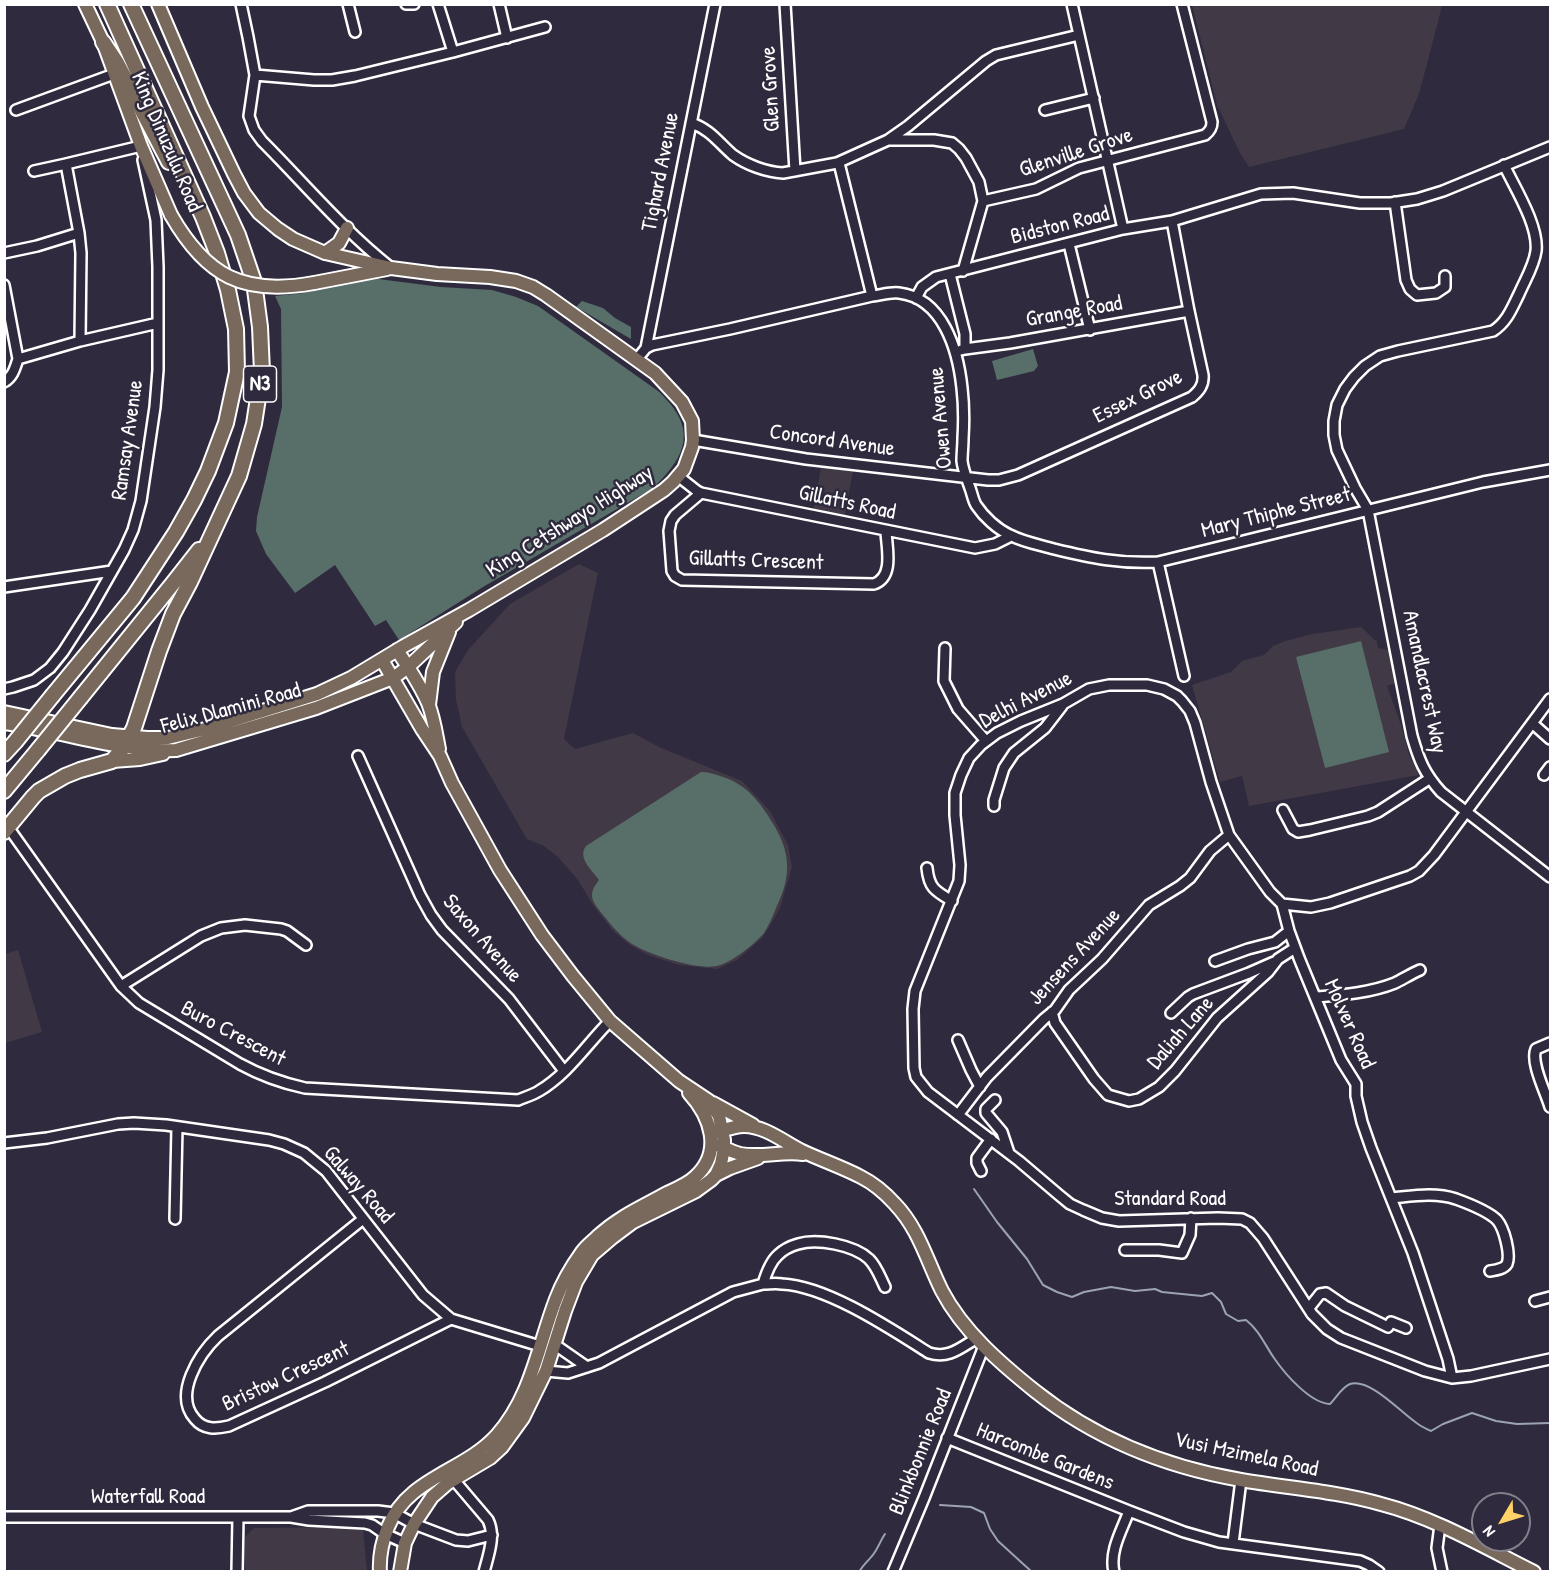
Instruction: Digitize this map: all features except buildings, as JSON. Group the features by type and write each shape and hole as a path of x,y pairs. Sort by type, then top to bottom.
{"highway":[{"name":"N3","path":"8,750 133,598 176,532 208,471 226,423 237,372 236,329 217,253 107,4"},
{"name":"N3","path":"4,791 167,591 214,529 239,476 254,424 262,372 260,327 254,282 238,234 131,4"},
{"path":"103,42 117,63 179,180 203,217"},
{"path":"6,829 33,797 50,784 80,770 111,761 127,742 134,728 173,614 214,529"}],"main road":[{"name":"King Dinuzulu Road","path":"85,4 103,42 139,146 171,215 191,246 213,267 242,283 276,288 294,287 391,268"},
{"name":"King Dinuzulu Road","path":"158,4 202,107 234,174 244,193 259,213 293,239 324,253 391,268"},
{"path":"324,253 339,243 347,228"},
{"path":"391,268 516,281 546,295 655,373 682,402 692,421 693,440"},
{"name":"King Cetshwayo Highway","path":"397,650 469,610 664,490 678,476 688,459 693,440"},
{"name":"King Cetshwayo Highway","path":"408,667 469,610"},
{"path":"429,705 433,672 452,626"},
{"path":"397,650 420,685 429,705 440,756"},
{"name":"Felix Dlamini Road","path":"4,712 112,735 127,742 182,735 317,694 351,678 397,650"},
{"path":"380,1572 381,1548 394,1513 414,1491 474,1454 497,1435 514,1412 527,1385 556,1299 583,1250 609,1226 631,1211 694,1178 706,1161 719,1116 709,1101 679,1081 610,1021 542,935 500,870 440,756 382,660"},
{"name":"Felix Dlamini Road","path":"4,723 127,742 159,750 176,750 316,708 393,678 408,667"},
{"path":"111,761 148,758 176,750"},
{"path":"679,1081 700,1106 715,1136"},
{"name":"Vusi Mzimela Road","path":"709,1101 810,1155 861,1177 894,1203 915,1231 949,1304 981,1342 1023,1381 1085,1426 1161,1459 1206,1473 1379,1503 1440,1525 1534,1572"},
{"path":"715,1136 744,1126 757,1127"},
{"name":"Vusi Mzimela Road","path":"715,1136 724,1148 741,1154 810,1155"},
{"path":"716,1175 724,1148"},
{"path":"400,1572 405,1543 414,1524 432,1497 440,1489 490,1458 502,1447 523,1418 546,1371 576,1282 592,1255 633,1222 696,1191 716,1175 730,1168 768,1155"}],"street":[{"path":"241,4 255,75 249,117 254,130 347,228 375,256 391,268"},
{"path":"348,4 355,32"},
{"path":"406,4 414,4"},
{"path":"438,4 453,52"},
{"path":"499,4 507,38"},
{"name":"Tighard Avenue","path":"646,348 715,4"},
{"name":"Glen Grove","path":"785,4 795,171"},
{"path":"1072,4 1124,229"},
{"name":"Glenville Grove","path":"983,201 1036,189 1079,168 1205,135 1210,131 1212,127 1182,4"},
{"path":"255,75 332,80 378,72 545,27"},
{"path":"691,123 705,129 732,154 749,164 774,172 795,171 839,163 888,140 908,126 986,60 1001,53 1078,35"},
{"path":"16,110 114,74"},
{"path":"1045,110 1094,98"},
{"path":"888,140 934,140 952,143 959,148 976,175 983,201 963,271"},
{"path":"34,171 139,146"},
{"name":"Ramsay Avenue","path":"4,689 34,680 50,668 63,652 124,549 133,530 141,501 158,370 158,267 156,220 139,146"},
{"name":"Bidston Road","path":"916,298 922,287 936,277 1124,229 1172,220 1261,194 1293,193 1360,203 1417,199 1443,191 1551,147"},
{"path":"839,163 872,296"},
{"path":"66,164 81,253 80,341"},
{"name":"Amandlacrest Way","path":"1504,165 1537,238 1536,253 1531,268 1509,316 1501,326 1493,331 1380,356 1365,366 1345,389 1334,421 1337,450 1368,510 1412,736 1420,762 1429,779 1441,792 1551,877"},
{"path":"1395,202 1406,280 1410,289 1420,296 1436,293 1445,287 1445,276"},
{"name":"Essex Grove","path":"966,477 988,480 1009,479 1192,397 1198,391 1204,379 1172,220"},
{"path":"4,253 79,233"},
{"path":"1069,244 1090,330"},
{"name":"Owen Avenue","path":"950,274 965,334 965,349 954,351"},
{"path":"4,285 18,359 10,379 4,382"},
{"path":"638,359 646,348 652,345 872,296 891,292 916,298"},
{"name":"Owen Avenue","path":"916,298 930,306 938,315 954,351 962,387 964,411 962,462 975,503 984,515 1011,536"},
{"name":"Grange Road","path":"965,349 1189,312"},
{"path":"18,359 158,322"},
{"name":"Concord Avenue","path":"693,440 806,459 966,477"},
{"name":"Mary Thiphe Street","path":"1011,536 1046,547 1108,561 1137,563 1158,561 1483,482 1551,470"},
{"name":"Gillatts Road","path":"678,476 701,493 886,532 975,548 995,544 1011,536"},
{"name":"Gillatts Crescent","path":"701,493 675,515 670,525 672,571 682,580 874,584 882,580 887,570 886,532"},
{"path":"1158,561 1184,676"},
{"path":"4,587 112,571"},
{"path":"945,648 944,681 958,709 986,741"},
{"name":"Delhi Avenue","path":"916,1077 913,1060 915,991 959,881 955,793 969,758 997,733 1063,704 1089,689 1109,685 1147,686 1164,689 1182,701"},
{"path":"1282,904 1311,907 1330,903 1410,876 1426,864 1551,699"},
{"name":"Molver Road","path":"1182,701 1190,711 1195,723 1211,782 1229,835 1270,892 1282,904 1295,948 1341,1059 1356,1084 1356,1096 1362,1122 1413,1253 1448,1359 1452,1378"},
{"path":"994,806 1005,766 1014,753 1045,728 1063,704"},
{"path":"1532,723 1551,739"},
{"name":"Saxon Avenue","path":"358,756 431,915 442,930 508,999 564,1071"},
{"path":"1544,775 1551,767"},
{"path":"1283,810 1293,829 1298,832 1310,830 1378,812 1429,779"},
{"name":"Buro Crescent","path":"6,829 121,986 139,1003 240,1064 269,1078 305,1088 518,1100 538,1092 564,1071 610,1021"},
{"name":"Jensens Avenue","path":"958,1114 994,1069 1052,1012 1069,990 1102,959 1149,905 1190,878 1210,852 1229,835"},
{"path":"927,868 931,885 952,901"},
{"path":"121,986 201,936 221,928 246,925 281,929 306,945"},
{"path":"1215,961 1275,942 1289,931"},
{"name":"Daliah Lane","path":"1052,1012 1055,1023 1108,1095 1129,1101 1139,1099 1159,1087 1175,1071 1217,1018 1268,972 1278,959 1295,948"},
{"path":"1171,1013 1193,994 1249,974 1278,959"},
{"path":"1316,996 1335,996 1382,988 1420,970"},
{"path":"958,1040 970,1070 980,1087"},
{"path":"1551,1043 1536,1049 1533,1055 1551,1107"},
{"name":"Standard Road","path":"916,1077 928,1092 1009,1153 1070,1204 1102,1218 1119,1221 1234,1218 1250,1223 1263,1238 1312,1314 1322,1325 1341,1338 1425,1371 1452,1378 1551,1359"},
{"path":"995,1100 986,1109 986,1113 1002,1132 1009,1153"},
{"name":"Galway Road","path":"4,1143 134,1123 177,1127 284,1144 304,1153 326,1171 423,1295 451,1319 540,1346"},
{"path":"175,1219 177,1127"},
{"path":"981,1171 977,1158 991,1139"},
{"path":"1392,1198 1441,1196 1455,1199 1493,1217 1501,1225 1508,1253 1506,1265 1503,1268 1490,1271"},
{"path":"1125,1250 1182,1253 1190,1235 1191,1218"},
{"name":"Bristow Crescent","path":"363,1219 207,1346 198,1362 186,1398 188,1409 198,1423 215,1429 229,1426 325,1383 451,1319"},
{"path":"763,1284 776,1257 798,1244 810,1242 831,1244 860,1252 872,1262 885,1287"},
{"path":"546,1371 568,1373 607,1359 733,1292 763,1284 798,1286 830,1297 938,1356 981,1342"},
{"path":"1309,1308 1321,1293 1326,1293 1345,1306 1389,1327 1391,1322 1406,1328"},
{"path":"1535,1301 1551,1297"},
{"name":"Blinkbonnie Road","path":"897,1570 981,1342"},
{"path":"554,1344 587,1367"},
{"name":"Harcombe Gardens","path":"947,1438 1203,1538 1360,1561 1379,1572"},
{"path":"454,1480 491,1525 492,1536 484,1572"},
{"path":"1233,1544 1241,1480"},
{"name":"Waterfall Road","path":"291,1516 308,1511 368,1510 394,1513 414,1524 462,1541 492,1536"},
{"name":"Harcombe Gardens","path":"1114,1572 1113,1551 1129,1511"},
{"name":"Waterfall Road","path":"4,1517 291,1516 309,1520 365,1523 405,1543"},
{"path":"237,1572 238,1517"},
{"path":"1440,1525 1437,1548 1442,1572"}],"shaded area":[{"path":"1192,4 1442,5 1419,94 1404,129 1249,167 1217,105"},
{"path":"821,467 853,471 844,519 813,512"},
{"path":"579,564 598,573 564,739 575,749 633,733 659,747 742,781 770,811 788,845 792,867 780,908 771,924 763,937 737,960 717,969 679,965 648,955 630,945 613,931 578,880 558,857 544,846 527,839 462,727 456,700 455,672 468,650 510,604"},
{"path":"1361,627 1377,642 1378,648 1389,650 1398,682 1387,686 1409,755 1419,775 1249,806 1242,776 1220,782 1192,685 1231,672 1242,661 1264,655 1273,646 1285,641 1313,634"},
{"path":"18,950 42,1032 5,1043 5,954"},
{"path":"349,1527 363,1529 367,1571 245,1571 245,1537 254,1528"}],"green space":[{"path":"378,279 441,287 492,290 538,306 658,391 679,417 684,440 681,452 674,464 653,488 483,587 399,640 386,620 375,626 335,565 295,593 266,554 256,531 257,517 282,407 281,309 275,296 304,293 341,283"},
{"path":"582,301 603,308 631,327 631,339 576,307"},
{"path":"1033,349 1038,366 1034,371 997,380 992,361"},
{"path":"1361,641 1389,752 1325,768 1296,657"},
{"path":"701,772 712,773 731,780 752,795 778,833 786,854 787,864 785,885 764,933 735,958 716,966 707,967 661,957 624,938 606,919 592,898 593,890 599,880 586,864 583,855 586,846"}],"waterway":[{"path":"974,1189 1027,1259 1043,1285 1072,1297 1084,1292 1111,1287 1135,1291 1155,1289 1162,1292 1202,1296 1212,1293 1221,1302 1226,1314 1238,1321 1246,1320 1251,1324 1279,1365 1299,1387 1314,1399 1330,1404 1347,1385 1367,1386 1431,1431 1472,1413 1496,1421 1517,1424 1550,1423"},
{"path":"940,1505 971,1507 984,1513 998,1541 1032,1572"},
{"path":"859,1572 885,1534"}]}
